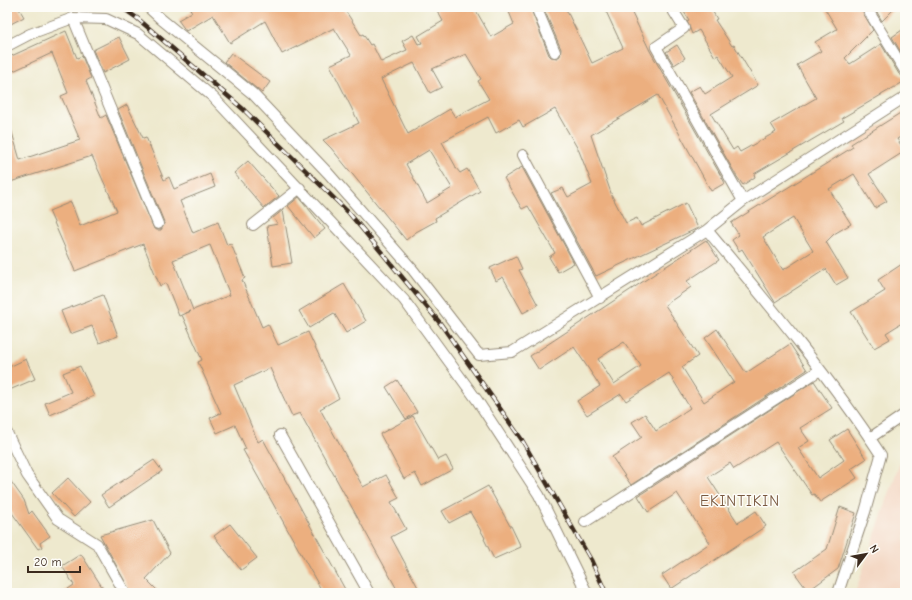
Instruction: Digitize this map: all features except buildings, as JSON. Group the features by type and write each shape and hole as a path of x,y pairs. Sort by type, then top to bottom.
{"lane":[{"path":"148,7 252,94 328,173 413,270 479,355 512,352 707,230 743,201 905,97"},
{"path":"536,7 555,52"},
{"path":"670,7 684,28 656,47 743,201"},
{"path":"866,7 905,71"},
{"path":"73,18 158,224"},
{"path":"7,46 30,34 73,18 106,19 138,34 213,97 404,300 477,400 539,495 587,593"},
{"path":"523,155 600,298"},
{"path":"253,225 300,188"},
{"path":"707,230 820,370 881,455 865,512 838,593"},
{"path":"585,522 820,370"},
{"path":"870,438 905,414"},
{"path":"7,433 27,475 58,519 97,544 125,593"},
{"path":"280,435 369,593"}],"shaded area":[{"path":"905,448 905,593 855,593"}],"railway":[{"path":"121,7 137,18 243,109 349,213 440,323 522,440 591,560 606,593"}],"district":[{"name":"EKINTIKIN","path":"740,501"}]}
